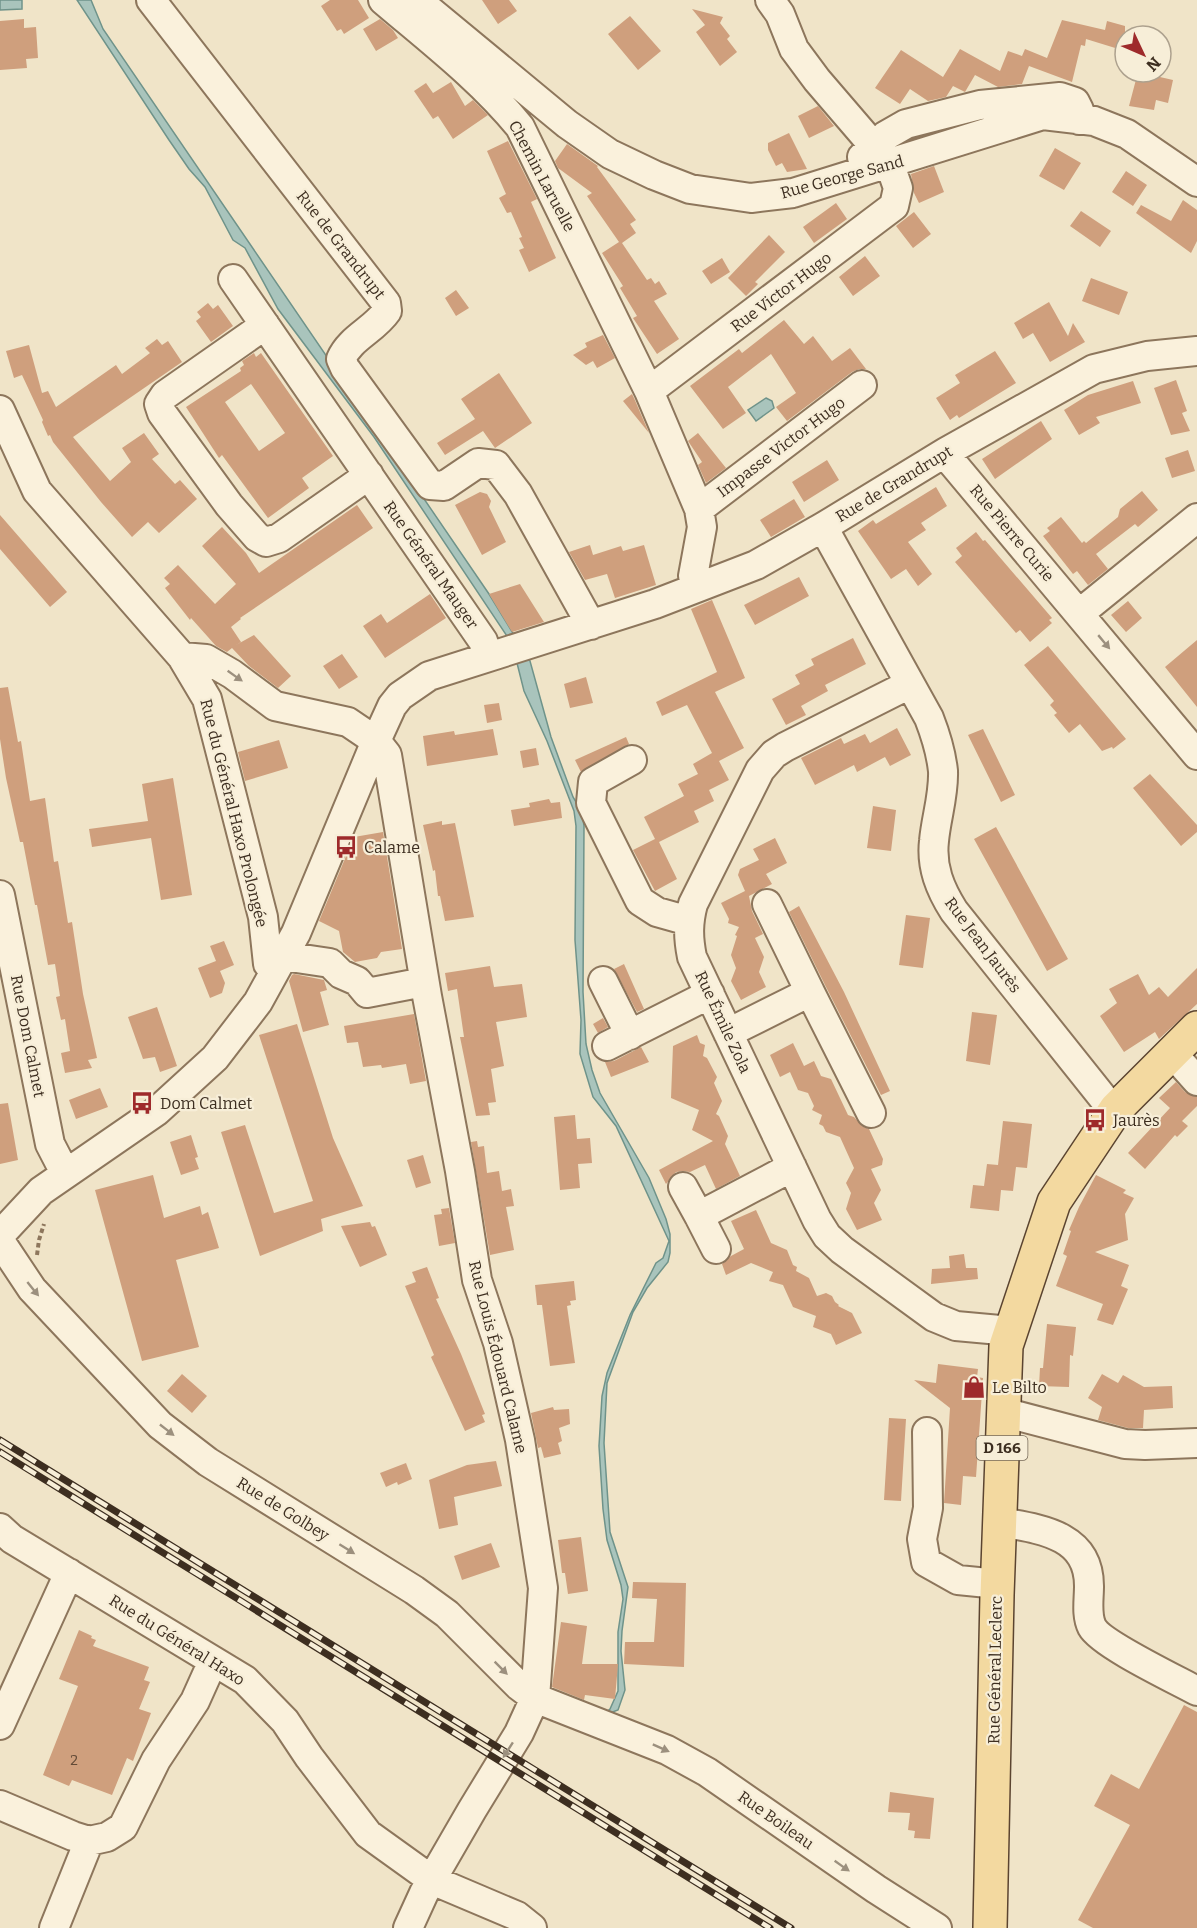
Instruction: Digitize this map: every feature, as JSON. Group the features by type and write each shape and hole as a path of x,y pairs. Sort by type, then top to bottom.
{"main road":[{"name":"Rue Général Leclerc","path":"990,1928 1006,1346 1054,1202 1116,1109 1197,1028"}],"street":[{"name":"Rue de Grandrupt","path":"151,0 386,303 387,311 382,318 346,348 341,359 345,368 430,485 444,486 478,464 496,465 518,494 591,625"},
{"name":"Chemin Laruelle","path":"383,0 462,67 520,127 649,391"},
{"name":"Rue George Sand","path":"417,0 558,117 610,154 690,189 751,198 794,194 883,155 1043,115 1094,121 1127,134 1197,182"},
{"name":"Rue Victor Hugo","path":"649,391 894,206 898,188 883,155 817,80 794,49 775,7"},
{"name":"Rue Général Mauger","path":"233,279 483,641 510,651"},
{"path":"265,325 165,395 159,404 162,413 229,505 257,537 266,542 279,538 369,475"},
{"name":"Rue de Grandrupt","path":"510,651 655,604 756,565 946,452 1095,369 1147,356 1197,351"},
{"name":"Impasse Victor Hugo","path":"699,510 862,385"},
{"path":"649,391 699,510 702,527 693,576 699,587"},
{"name":"Rue du Général Haxo Prolongée","path":"0,410 38,491 182,657 207,699 263,917 268,964 279,963"},
{"name":"Rue Pierre Curie","path":"946,452 950,460 1197,755"},
{"path":"1080,614 1197,518"},
{"name":"Rue Jean Jaurès","path":"823,527 929,718 939,743 943,774 934,841 935,872 944,896 1100,1094 1116,1109"},
{"path":"0,1234 41,1191 157,1110 215,1058 258,1002 296,933 376,741 392,706 400,696 429,676 510,651"},
{"path":"182,657 206,659 232,674 275,706 348,722 376,741"},
{"name":"Rue Émile Zola","path":"910,684 774,754 760,770 693,904 688,921 688,939 692,957 817,1220 827,1236 842,1250 934,1317 956,1326 1011,1331"},
{"name":"Rue Louis Édouard Calame","path":"376,741 387,754 424,982 477,1280 498,1343 520,1440 543,1588 535,1698 519,1733 490,1778 432,1880 408,1928"},
{"path":"632,760 593,782 591,803 640,901 657,912 688,921"},
{"name":"Rue Dom Calmet","path":"0,895 50,1144 65,1173"},
{"path":"767,904 871,1113"},
{"path":"279,963 330,963 341,974 357,981 367,993 424,982"},
{"path":"603,981 618,1040 710,994"},
{"path":"728,1033 810,992"},
{"path":"1172,1053 1197,1080"},
{"path":"699,1216 792,1167"},
{"path":"683,1187 716,1249"},
{"name":"Rue de Golbey","path":"0,1241 32,1289 160,1425 208,1462 414,1590 447,1614 519,1686 535,1698 607,1727"},
{"path":"1003,1412 1125,1444 1197,1443"},
{"path":"927,1432 928,1508 922,1539 926,1562 958,1580 998,1584"},
{"path":"1000,1522 1052,1532 1069,1542 1083,1558 1089,1584 1088,1608 1092,1627 1105,1641 1197,1691"},
{"name":"Rue du Général Haxo","path":"0,1528 12,1539 245,1680 285,1721 309,1758 368,1834 432,1880"},
{"path":"0,1725 69,1573"},
{"path":"0,1805 89,1841 107,1837 123,1827 156,1760 195,1701 213,1661"},
{"name":"Rue Boileau","path":"607,1727 667,1750 707,1772 876,1889 937,1928"},
{"path":"54,1928 89,1841"},
{"path":"432,1880 517,1916 532,1928"}],"path":[{"path":"32,1289 40,1278 36,1263 39,1240 51,1206 41,1191"}],"water":[{"path":"0,0 22,0 22,9 0,10"},
{"path":"77,0 91,0 103,29 489,594 530,661 551,737 573,797 582,812 584,826 583,992 586,1044 600,1093 649,1178 670,1234 668,1262 647,1288 633,1312 607,1383 604,1443 610,1532 628,1587 621,1651 625,1690 618,1710 602,1716 610,1709 618,1691 618,1632 623,1599 607,1540 603,1509 599,1446 602,1396 607,1373 630,1315 656,1263 663,1258 669,1241 616,1126 593,1097 580,1054 581,1020 575,940 576,826 574,811 547,741 524,691 507,636 374,437 278,309 245,248 233,240 205,187 169,140"},
{"path":"766,398 772,401 774,408 756,421 748,410"}],"building":[{"path":"330,0 358,0 369,18 344,34 341,29 337,31 321,6"},
{"path":"482,0 509,0 517,11 498,24"},
{"path":"692,9 723,17 720,23 730,36 727,39 737,52 720,66 696,32 705,25"},
{"path":"630,16 661,51 638,70 608,34"},
{"path":"24,19 24,28 36,27 38,58 26,59 27,68 0,70 0,21"},
{"path":"380,19 393,30 398,38 376,51 363,29"},
{"path":"1062,20 1105,30 1107,21 1118,24 1113,24 1113,47 1086,39 1085,46 1081,45 1072,82 1029,66 1022,84 998,87 975,75 965,92 953,86 946,97 928,101 910,89 900,104 875,88 901,50 943,77 960,49 1000,71 1008,51 1022,56 1025,49 1047,58"},
{"path":"451,82 465,106 473,100 488,115 453,139 438,116 433,119 414,91 426,83 433,93"},
{"path":"1135,84 1172,84 1168,103 1156,100 1154,110 1129,106"},
{"path":"818,106 834,126 809,138 798,116"},
{"path":"789,133 807,169 787,172 782,163 776,166 768,150 768,143"},
{"path":"508,141 537,199 531,202 556,258 529,272 519,250 524,248 519,238 522,237 511,212 507,213 499,198 506,194 487,151"},
{"path":"567,144 598,166 636,220 630,224 636,233 622,243 647,280 651,278 655,284 659,281 667,294 654,301 679,339 657,354 633,318 637,316 620,288 623,286 602,253 619,242 587,196 592,193 558,168 555,161"},
{"path":"1055,148 1081,163 1064,190 1039,176"},
{"path":"934,166 944,192 919,203 914,193 911,174"},
{"path":"1126,171 1147,185 1133,206 1112,192"},
{"path":"1183,200 1197,210 1197,241 1191,253 1136,213 1141,205 1171,221"},
{"path":"836,203 847,219 814,243 803,227"},
{"path":"1081,211 1111,231 1100,247 1070,226"},
{"path":"914,212 931,234 913,248 896,226"},
{"path":"769,235 785,252 755,282 758,284 746,296 728,278"},
{"path":"865,256 880,276 853,296 839,277"},
{"path":"722,258 730,272 711,284 702,271"},
{"path":"1091,278 1128,292 1119,315 1082,301"},
{"path":"456,290 469,308 456,316 445,298"},
{"path":"1049,302 1068,336 1073,323 1085,342 1050,362 1033,333 1023,339 1014,323"},
{"path":"208,303 213,309 218,305 233,326 211,342 196,321 201,317 197,312"},
{"path":"784,320 804,344 813,336 832,361 850,348 866,369 852,372 787,421 776,407 796,393 771,354 728,387 746,413 723,429 690,386 739,349 742,353"},
{"path":"603,335 615,358 597,368 593,361 586,365 573,355 587,347 585,343"},
{"path":"157,339 162,345 168,341 182,362 73,437 110,481 131,462 122,448 144,433 159,454 152,459 175,484 180,480 197,499 159,533 148,522 132,537 101,502 53,442 50,435 48,436 22,375 14,378 6,351 29,345 42,393 48,391 56,407 116,365 122,374 150,353 145,348"},
{"path":"995,351 1016,383 959,418 957,415 950,420 936,398 960,383 955,375"},
{"path":"254,353 256,357 261,353 333,456 302,478 309,488 268,518 222,455 219,458 186,407 241,371 240,368 244,365 242,361","holes":["251,384 285,433 259,451 225,402"]},
{"path":"499,373 532,423 495,448 483,431 445,455 437,443 475,419 461,399"},
{"path":"1176,380 1187,411 1182,413 1190,431 1171,435 1154,388"},
{"path":"1133,381 1141,403 1096,417 1100,423 1079,435 1064,410 1088,395"},
{"path":"632,394 634,398 649,433 623,401"},
{"path":"1041,421 1052,439 995,479 982,459"},
{"path":"698,433 726,468 706,483 698,465 702,462 688,441"},
{"path":"1188,450 1195,471 1172,478 1165,458"},
{"path":"827,460 839,480 804,502 792,482"},
{"path":"936,487 947,506 921,523 926,530 908,542 932,574 918,586 906,569 891,579 858,531 873,520 876,524"},
{"path":"1142,491 1158,510 1138,527 1135,524 1096,554 1108,569 1088,585 1077,571 1073,574 1043,536 1050,531 1047,528 1061,517 1082,543 1084,541 1086,543 1118,517 1120,509"},
{"path":"480,492 487,494 491,501 489,507 506,542 482,555 455,505"},
{"path":"794,499 805,517 771,537 760,520"},
{"path":"357,505 373,528 240,618 231,627 241,642 236,645 254,635 291,676 278,688 249,666 232,648 227,652 216,646 191,618 190,620 165,588 170,584 164,578 178,565 215,604 236,584 202,546 222,527 246,553 259,573"},
{"path":"0,515 67,592 50,607 0,549"},
{"path":"976,532 1052,618 1049,620 1052,623 1030,642 1020,630 1016,633 955,562 962,556 956,548"},
{"path":"590,545 593,555 621,546 623,551 644,545 656,585 615,598 607,574 585,580 569,552"},
{"path":"799,577 809,596 755,625 744,605"},
{"path":"520,584 544,622 512,632 489,594"},
{"path":"430,594 446,618 385,658 363,626 381,614 387,623"},
{"path":"712,600 745,678 715,692 744,748 719,761 729,780 709,790 714,801 694,811 699,822 659,842 677,879 655,891 633,850 655,839 644,817 684,796 678,784 698,774 693,764 712,753 687,705 662,716 656,702 717,672 691,609"},
{"path":"1128,601 1142,618 1126,632 1111,615"},
{"path":"853,638 866,664 825,685 828,691 801,706 806,715 786,725 772,699 800,684 795,675 814,665 811,659"},
{"path":"1197,640 1197,707 1165,667"},
{"path":"1048,646 1126,739 1113,749 1112,747 1102,751 1080,724 1069,733 1054,715 1057,713 1050,705 1054,701 1024,665"},
{"path":"342,654 358,677 339,689 323,666"},
{"path":"586,677 593,703 570,708 564,684"},
{"path":"8,687 18,742 21,741 30,801 45,798 54,862 58,861 68,923 72,922 83,994 97,1058 88,1060 92,1068 65,1073 61,1053 70,1051 65,1019 61,1020 56,997 60,996 55,964 48,965 23,842 20,842 6,778 0,739 0,688"},
{"path":"499,703 502,720 487,723 484,705"},
{"path":"897,728 911,755 890,766 885,757 857,772 854,765 815,785 801,758 841,738 844,744 865,734 870,743"},
{"path":"493,729 498,755 427,766 423,736 454,731 455,735"},
{"path":"983,729 1015,795 1001,802 968,735"},
{"path":"626,737 629,744 581,772 575,760"},
{"path":"279,740 288,768 245,781 238,752"},
{"path":"536,748 539,765 523,768 520,751"},
{"path":"1150,774 1197,825 1197,832 1181,846 1133,788"},
{"path":"173,778 192,895 161,900 151,838 92,847 89,829 148,821 142,784"},
{"path":"549,799 551,803 560,802 562,818 514,826 511,810 530,807 529,803"},
{"path":"873,806 896,810 891,851 867,848"},
{"path":"442,821 442,825 455,823 474,917 445,921 423,825"},
{"path":"996,827 1068,959 1047,971 974,839"},
{"path":"383,832 402,949 381,952 377,958 355,962 343,952 339,931 319,921 354,837"},
{"path":"775,838 787,863 766,874 772,884 749,896 752,911 763,934 755,938 764,957 759,972 766,987 741,1000 731,981 736,968 731,955 739,927 728,923 729,919 721,903 745,891 738,875 740,869 759,860 753,849"},
{"path":"799,906 844,992 890,1091 881,1095 789,912"},
{"path":"906,915 930,918 923,968 899,965"},
{"path":"224,941 234,965 220,971 225,983 222,993 210,998 198,968 216,961 210,946"},
{"path":"624,964 644,1009 637,1012 614,969"},
{"path":"490,966 494,987 522,984 527,1017 496,1022 504,1066 491,1069 496,1102 488,1103 490,1115 476,1116 460,1037 464,1037 457,989 448,991 445,973"},
{"path":"1197,968 1197,1004 1159,1039 1155,1032 1124,1052 1100,1016 1117,1003 1109,989 1138,974 1149,995 1159,987 1168,997"},
{"path":"294,974 324,980 327,990 320,992 329,1025 303,1032 289,981"},
{"path":"157,1007 177,1066 160,1072 155,1057 143,1059 128,1017"},
{"path":"972,1012 997,1015 990,1065 966,1061"},
{"path":"414,1014 426,1081 410,1084 406,1064 382,1068 381,1065 363,1067 358,1042 347,1043 344,1026"},
{"path":"603,1018 608,1027 598,1033 593,1024"},
{"path":"297,1024 333,1138 363,1206 321,1219 323,1231 260,1256 221,1132 245,1125 274,1213 313,1201 259,1035"},
{"path":"697,1035 700,1043 705,1045 703,1056 707,1058 717,1077 714,1083 722,1101 716,1114 728,1136 725,1144 740,1176 716,1189 705,1165 690,1172 676,1172 666,1184 659,1170 713,1141 692,1130 699,1110 671,1098 673,1046"},
{"path":"793,1043 804,1066 814,1061 821,1076 831,1079 848,1115 869,1129 883,1159 882,1165 871,1169 881,1190 874,1203 882,1220 857,1230 846,1209 851,1193 846,1183 854,1168 840,1137 826,1132 819,1124 822,1115 812,1110 814,1106 808,1093 798,1090 790,1072 780,1077 770,1055"},
{"path":"641,1047 649,1062 611,1077 605,1062 614,1061"},
{"path":"1176,1082 1185,1092 1197,1097 1197,1106 1182,1121 1188,1126 1177,1137 1175,1135 1145,1169 1128,1153 1170,1108 1159,1098"},
{"path":"100,1088 108,1107 76,1119 69,1100"},
{"path":"8,1103 18,1160 0,1164 0,1104"},
{"path":"575,1115 577,1139 590,1138 592,1163 578,1164 580,1188 560,1190 554,1117"},
{"path":"1003,1121 1032,1124 1027,1168 1016,1167 1013,1191 1001,1190 999,1211 970,1208 973,1185 984,1186 987,1164 998,1165"},
{"path":"191,1135 199,1169 181,1175 170,1142"},
{"path":"477,1141 478,1147 484,1146 487,1173 499,1171 502,1191 511,1189 514,1206 506,1207 514,1250 490,1255 471,1142"},
{"path":"423,1155 431,1183 416,1188 407,1160"},
{"path":"153,1175 164,1218 200,1206 202,1215 208,1212 219,1248 176,1260 199,1347 142,1361 95,1190"},
{"path":"1096,1175 1126,1190 1123,1193 1134,1198 1125,1214 1128,1240 1095,1252 1129,1265 1121,1286 1128,1289 1113,1325 1097,1320 1103,1304 1056,1286 1067,1256 1063,1254 1071,1231 1069,1230"},
{"path":"449,1208 455,1243 439,1246 434,1215 442,1214 441,1209"},
{"path":"756,1210 771,1243 787,1250 793,1265 797,1267 796,1271 809,1278 817,1296 826,1293 832,1296 838,1306 852,1313 862,1333 836,1345 831,1334 813,1327 816,1316 793,1307 783,1285 769,1281 773,1272 751,1263 726,1275 722,1264 744,1249 731,1221"},
{"path":"370,1222 372,1227 375,1226 387,1255 360,1267 341,1226"},
{"path":"964,1254 966,1268 977,1268 978,1279 931,1284 932,1269 950,1268 949,1256"},
{"path":"427,1267 439,1298 436,1299 485,1414 482,1415 485,1422 465,1431 431,1357 434,1355 405,1286 416,1282 412,1272"},
{"path":"574,1281 576,1300 570,1301 571,1305 567,1306 575,1363 550,1366 542,1305 537,1305 535,1285"},
{"path":"1047,1324 1076,1327 1073,1356 1070,1355 1069,1387 1039,1386"},
{"path":"938,1364 978,1369 977,1377 983,1378 976,1477 963,1476 961,1505 944,1503 950,1408 914,1380 936,1383"},
{"path":"182,1374 207,1396 192,1413 167,1391"},
{"path":"1102,1374 1118,1383 1123,1375 1144,1387 1172,1386 1173,1408 1144,1410 1143,1428 1128,1428 1098,1420 1102,1407 1088,1398"},
{"path":"553,1407 554,1410 569,1409 570,1424 559,1428 562,1441 558,1443 561,1454 544,1458 541,1447 538,1448 531,1413"},
{"path":"889,1418 906,1419 901,1501 884,1500"},
{"path":"496,1461 502,1486 454,1497 458,1525 439,1529 429,1480 467,1465"},
{"path":"406,1463 412,1479 386,1487 380,1473"},
{"path":"581,1537 588,1591 568,1594 565,1573 562,1573 558,1540"},
{"path":"491,1543 500,1567 462,1580 454,1556"},
{"path":"633,1582 686,1583 684,1667 624,1664 625,1642 654,1642 657,1599 632,1598"},
{"path":"561,1622 587,1626 582,1664 618,1664 615,1699 585,1695 584,1700 552,1687"},
{"path":"79,1630 96,1640 93,1646 149,1667 144,1680 150,1682 139,1709 151,1713 133,1761 127,1758 112,1795 72,1780 69,1786 43,1775 78,1686 59,1679"},
{"path":"1184,1705 1197,1712 1197,1928 1093,1928 1078,1920 1130,1825 1094,1806 1111,1774 1139,1789"},
{"path":"890,1792 934,1798 930,1839 914,1838 915,1831 908,1830 910,1813 888,1812"}],"railway":[{"path":"0,1440 791,1928"},
{"path":"0,1452 770,1928"}],"place":[{"name":"Calame","path":"346,847"},
{"name":"Dom Calmet","path":"142,1103"},
{"name":"Jaurès","path":"1095,1120"},
{"name":"Le Bilto","path":"974,1387"}]}
